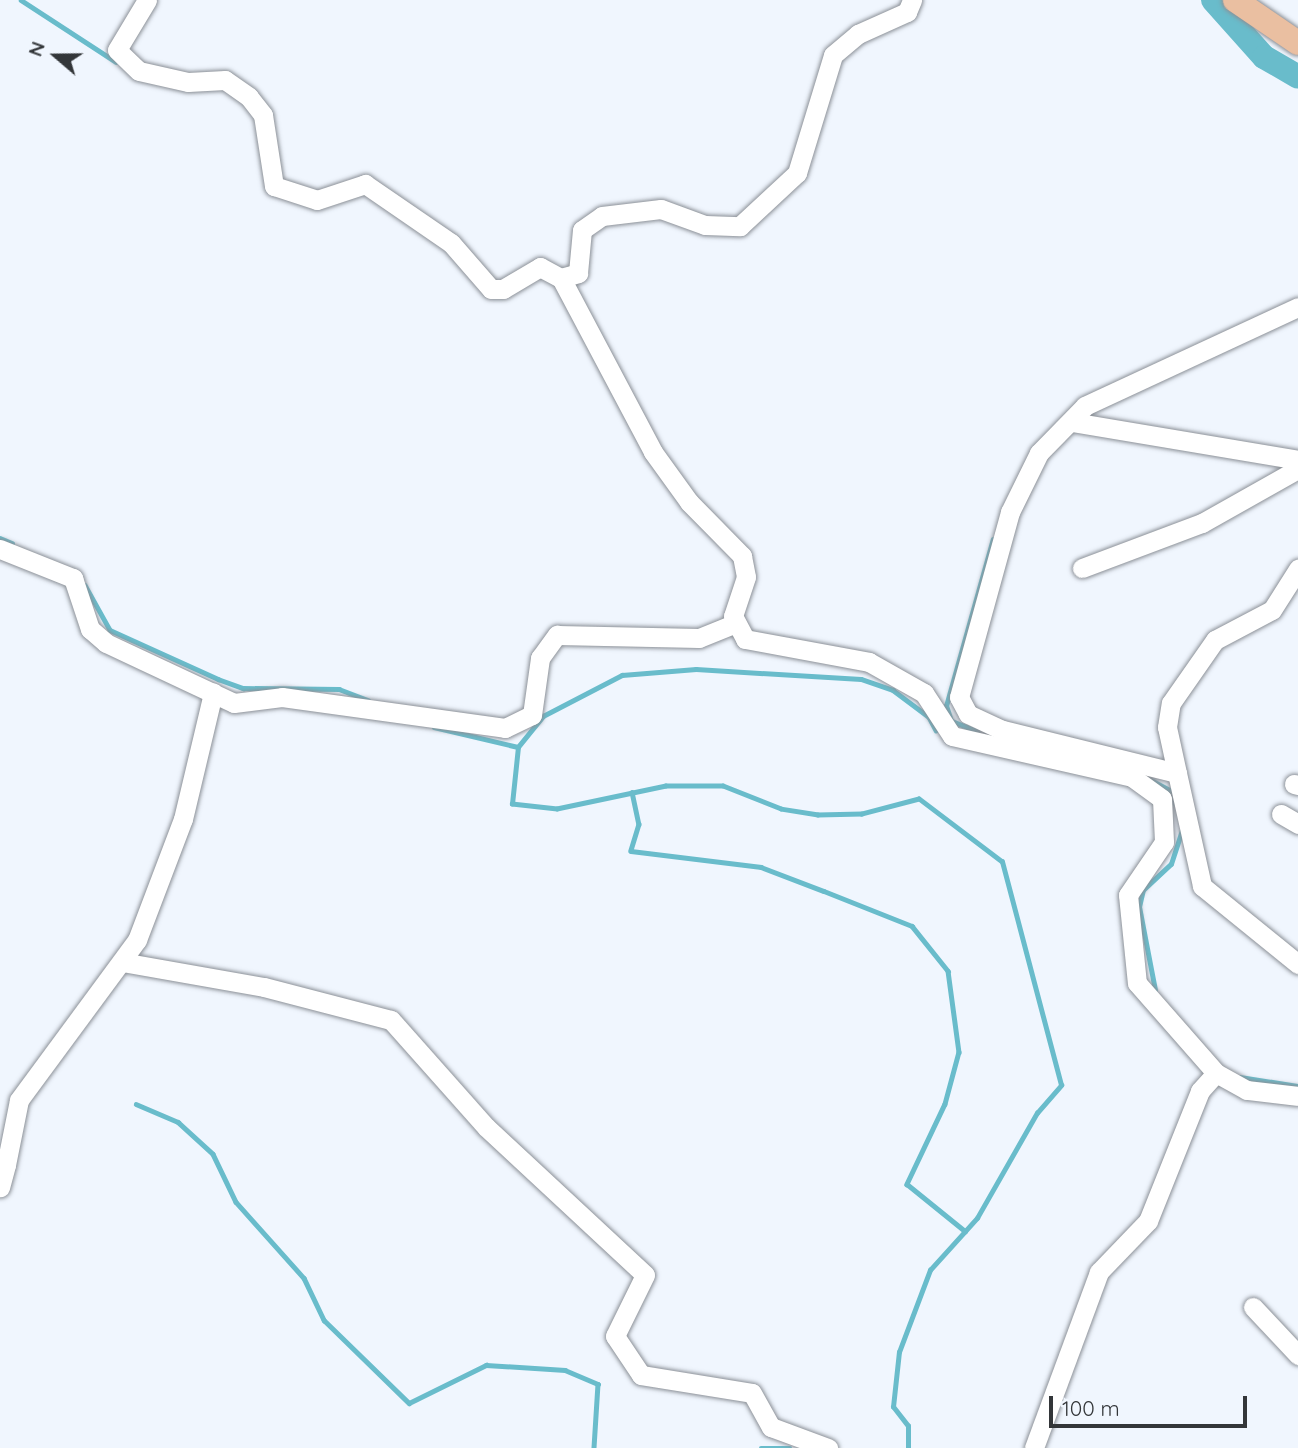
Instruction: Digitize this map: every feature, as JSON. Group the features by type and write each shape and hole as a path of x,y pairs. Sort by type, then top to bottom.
{"main road":[{"path":"1235,0 1298,43"}],"street":[{"path":"147,0 117,50 139,71 188,82 225,80 248,97 262,115 274,186 317,200 365,184 451,243 491,289 503,289 540,267 561,278 653,453 689,502 741,556 746,577 734,624"},
{"path":"561,278 578,273 582,230 602,216 661,209 705,225 740,226 797,173 834,55 858,34 907,12 912,0"},
{"path":"1177,774 1003,730 968,714 959,689 1010,512 1039,453 1085,406 1298,307"},
{"path":"1072,422 1298,460"},
{"path":"1082,568 1202,523 1298,469"},
{"path":"0,549 73,578 90,629 106,643 233,703 282,697 505,728 532,715 540,658 557,635 699,638 734,624"},
{"path":"1298,569 1272,610 1215,640 1171,703 1167,727 1202,886 1298,964"},
{"path":"734,624 745,639 869,662 907,678 952,736 1132,777 1154,789 1168,823 1164,842 1128,895 1137,983 1216,1073 1247,1090 1298,1096"},
{"path":"0,1187 3,1163 19,1100 137,940 183,819 213,693"},
{"path":"122,962 264,987 391,1020 486,1127 645,1275 615,1336 640,1375 752,1393 771,1427 828,1448"},
{"path":"1034,1448 1099,1272 1148,1221 1200,1091 1216,1073"},
{"path":"1253,1307 1298,1355"}],"waterway":[{"path":"21,0 116,62"},
{"path":"1213,0 1264,57 1298,77"},
{"path":"0,538 12,543"},
{"path":"978,732 951,721 946,706 993,539"},
{"path":"85,585 110,630 218,679 243,688 339,689 368,700"},
{"path":"908,1448 908,1426 893,1407 899,1352 930,1270 977,1218 1037,1113 1061,1085 1002,862 919,799 862,814 818,815 781,809 723,786 666,786 557,809 512,804 518,747 543,716 622,675 696,669 861,679 893,690 929,717 936,730"},
{"path":"434,727 518,747"},
{"path":"1149,779 1170,790 1174,802"},
{"path":"632,792 639,824 631,851 761,867 912,926 948,971 959,1052 945,1104 907,1184 965,1231"},
{"path":"1155,990 1139,907 1143,890 1171,864 1182,830"},
{"path":"1240,1077 1298,1086"},
{"path":"136,1104 178,1122 213,1154 236,1202 304,1278 324,1320 409,1403 486,1365 565,1370 598,1384 594,1448"},
{"path":"761,1448 790,1448"}]}
